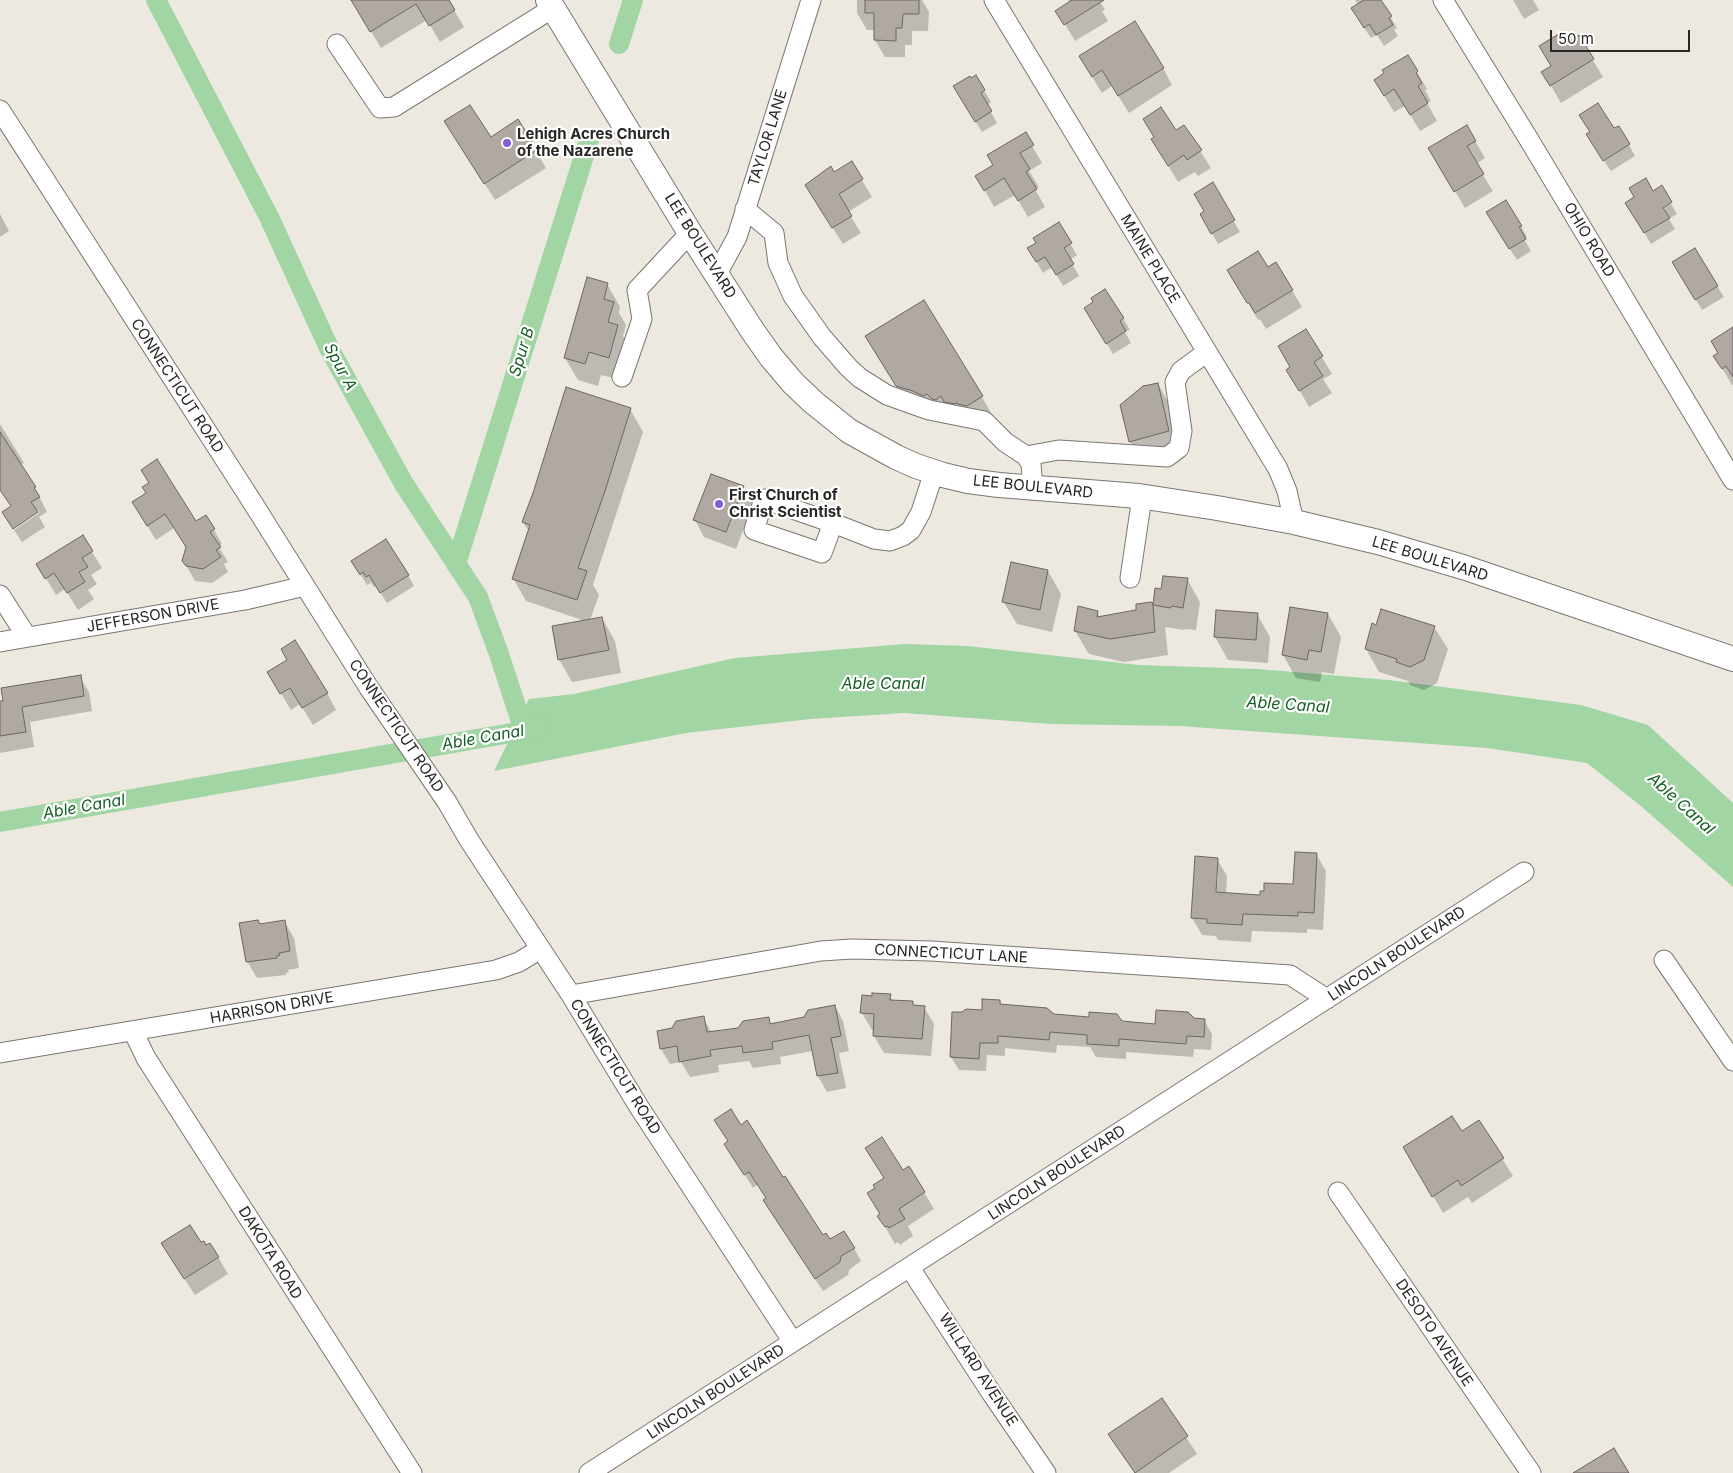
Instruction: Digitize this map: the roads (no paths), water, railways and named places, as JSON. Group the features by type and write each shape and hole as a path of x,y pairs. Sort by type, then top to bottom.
{"main road":[{"name":"LEE BOULEVARD","path":"551,4 690,233 752,330 772,357 813,402 849,431 896,457 934,472 968,481 1142,497 1217,508 1294,522 1378,542 1466,568 1733,659"}],"street":[{"name":"TAYLOR LANE","path":"717,274 737,237 811,0"},
{"name":"MAINE PLACE","path":"994,0 1278,469 1287,491 1294,522"},
{"name":"OHIO ROAD","path":"1443,0 1733,480"},
{"path":"337,44 380,108 394,107 551,4"},
{"name":"CONNECTICUT ROAD","path":"0,110 369,688 446,802 571,995 639,1107 793,1342"},
{"path":"745,209 774,233 778,263 793,296 822,337 860,378 887,395 929,410 984,421 1005,442 1026,456 1030,464 1033,488"},
{"path":"622,377 642,319 637,290 690,233"},
{"path":"1026,456 1058,450 1167,457 1179,448 1182,431 1174,382 1181,371 1207,352"},
{"path":"833,523 874,539 890,541 903,536 911,530 921,512 934,472"},
{"path":"1130,578 1142,497"},
{"name":"JEFFERSON DRIVE","path":"0,642 245,600 305,586"},
{"path":"0,595 27,637"},
{"name":"LINCOLN BOULEVARD","path":"589,1473 1524,872"},
{"name":"HARRISON DRIVE","path":"0,1053 496,970 519,962 540,949"},
{"name":"CONNECTICUT LANE","path":"571,995 821,951 852,949 931,951 1290,975 1327,999"},
{"path":"1664,960 1733,1061"},
{"name":"DAKOTA ROAD","path":"133,1031 146,1058 412,1473"},
{"name":"DESOTO AVENUE","path":"1338,1192 1531,1473"},
{"name":"WILLARD AVENUE","path":"910,1268 1046,1473"}],"water":[{"path":"905,644 967,646 1139,665 1258,669 1389,680 1581,705 1648,725 1733,803 1733,887 1642,807 1587,763 1487,748 1179,726 1051,724 904,713 810,719 686,733 494,771 529,699 574,694 735,658"}],"waterway":[{"name":"Spur A","path":"156,0 269,217 329,348 404,484 478,597 524,731"},
{"name":"Spur B","path":"619,44 633,0"},
{"name":"Spur B","path":"456,564 589,140"},
{"name":"Able Canal","path":"0,822 540,728"}],"place":[{"name":"Lehigh Acres Church of the Nazarene","path":"507,143"},
{"name":"First Church of Christ Scientist","path":"719,504"}]}
